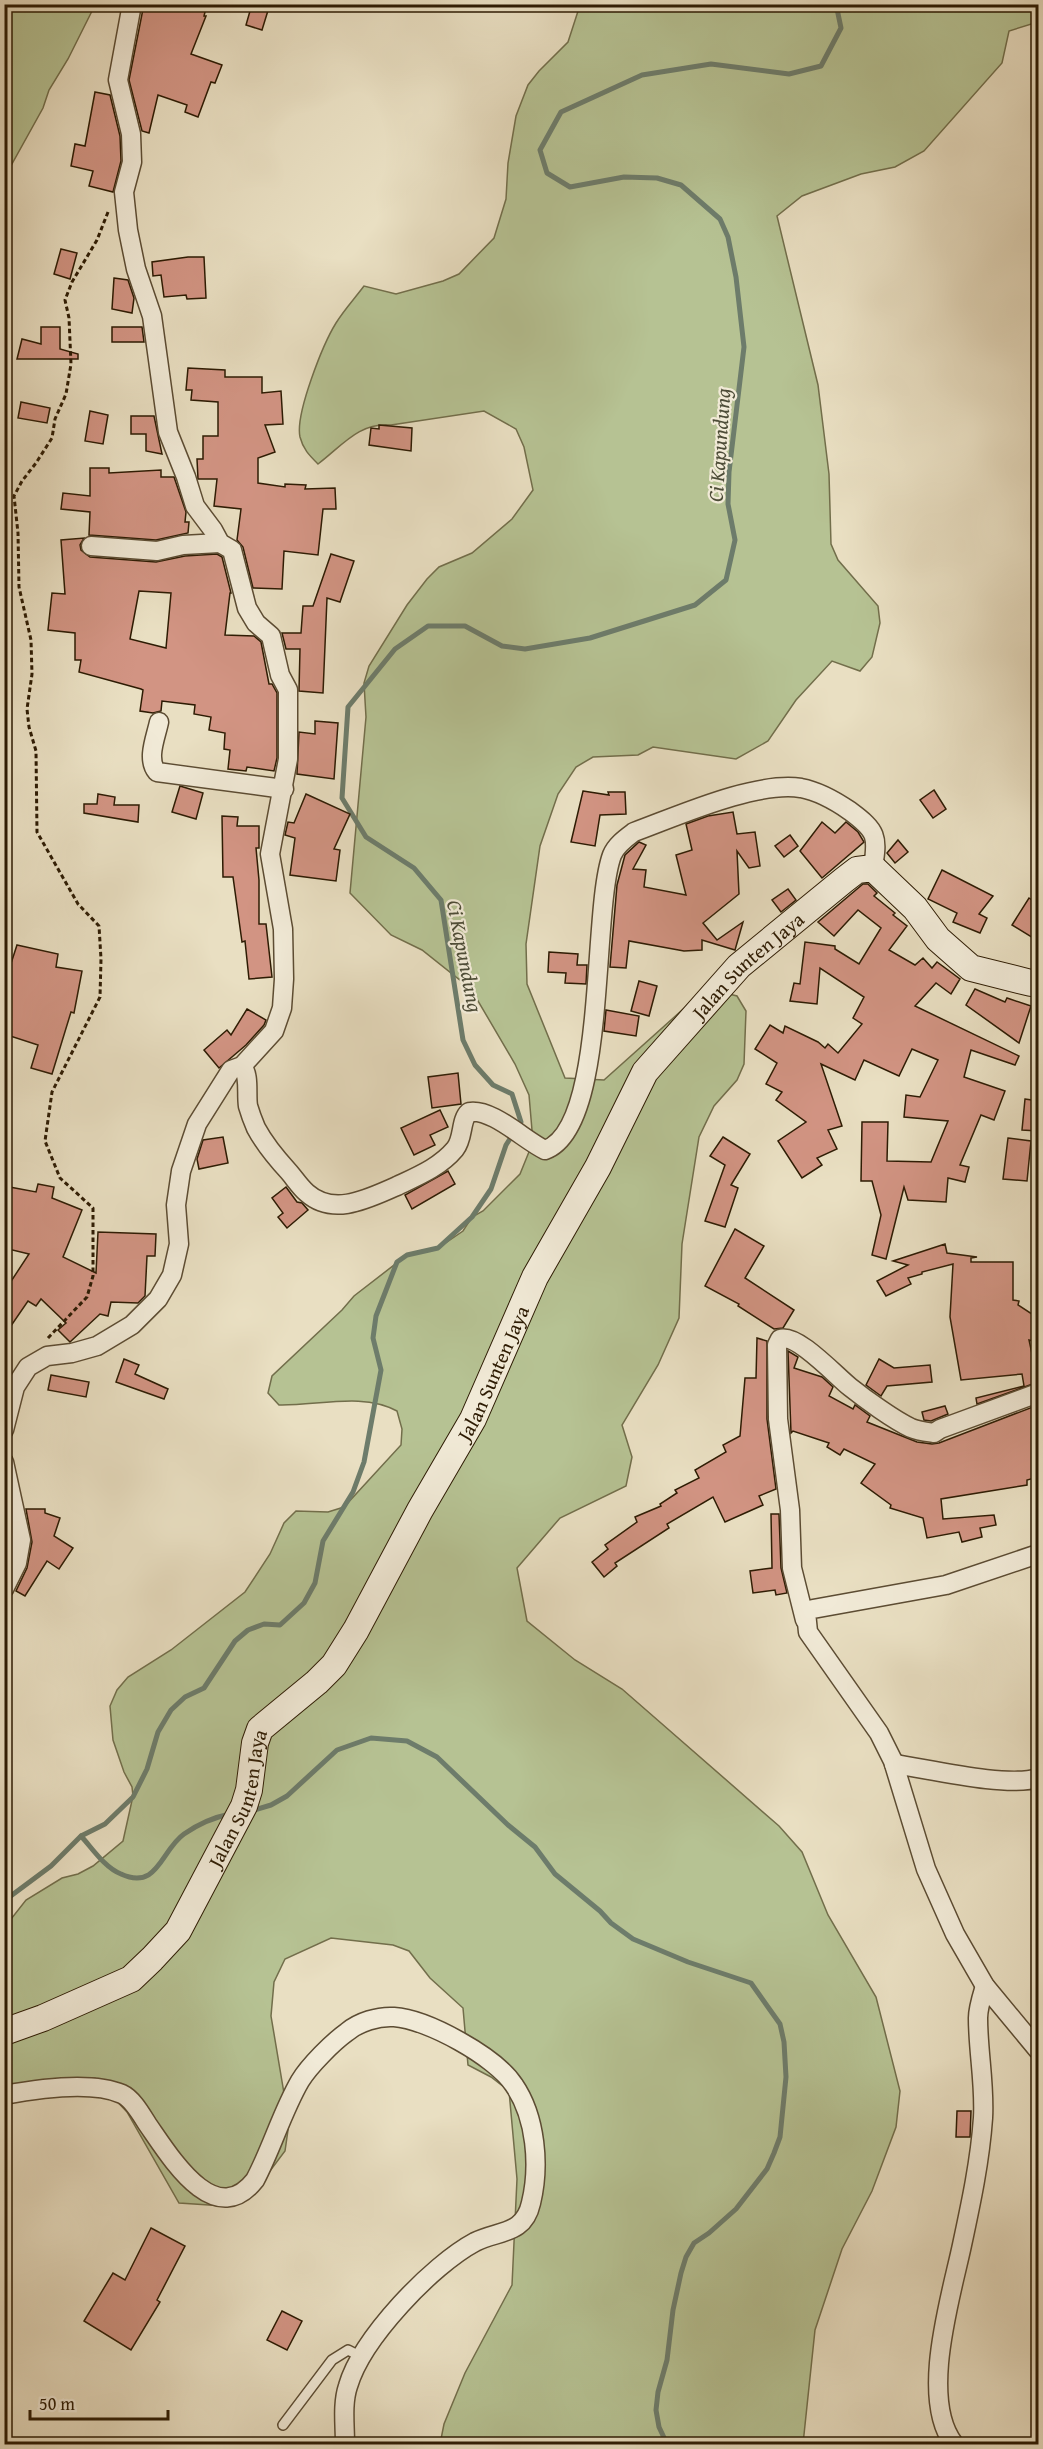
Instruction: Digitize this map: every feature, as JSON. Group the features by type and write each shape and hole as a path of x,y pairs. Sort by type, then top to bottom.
{"main road":[{"path":"873,868 915,908 938,939 971,968 1038,983"},
{"name":"Jalan Sunten Jaya","path":"4,2032 44,2018 131,1979 178,1931 241,1812 249,1790 255,1743 261,1729 334,1665 356,1630 420,1510 473,1419 535,1277 598,1167 645,1072 739,966 850,875 857,870 873,868"}],"street":[{"path":"4,1431 15,1387 28,1366 47,1356 72,1353 97,1346 132,1325 158,1299 172,1275 179,1244 176,1204 181,1171 197,1124 231,1070 242,1066 274,1031 282,1008 283,929 270,854 288,759 288,690 280,675 271,636 256,623 247,608 232,550 220,543 195,506 168,432 152,316 136,269 128,230 124,192 132,162 131,134 118,80 132,4"},
{"path":"91,546 157,551 183,545 220,543"},
{"path":"159,722 152,759 152,766 157,772 284,789"},
{"path":"242,1066 247,1075 246,1089 249,1109 257,1130 307,1194 322,1203 337,1205 360,1202 440,1164 456,1149 462,1137 465,1116 469,1112 486,1113 545,1150 552,1147 574,1115 592,1048 606,888 613,854 628,837 634,832 748,793 777,788 798,788 809,790 846,808 870,826 877,844 873,868"},
{"path":"1038,1393 934,1433 927,1432 911,1428 852,1389 812,1353 786,1338 780,1339 777,1345 778,1419 790,1510 792,1568 808,1632 821,1653 855,1695 879,1733 894,1764 926,1869 955,1934 985,1986 1038,2050"},
{"path":"4,1462 21,1540 16,1563 4,1589"},
{"path":"805,1620 806,1612 813,1609 946,1585 1038,1554"},
{"path":"894,1764 996,1780 1025,1782 1038,1778"},
{"path":"954,2445 940,2417 940,2357 944,2319 977,2164 983,2116 978,2016 985,1986"},
{"path":"4,2095 71,2088 110,2090 125,2095 185,2174 206,2193 217,2198 228,2199 247,2191 255,2180 301,2079 348,2031 380,2017 396,2017 431,2027 481,2054 514,2084 527,2116 536,2164 531,2205 525,2218 517,2228 476,2241 413,2290 386,2321 362,2357 348,2386 344,2412 345,2445"}],"lane":[{"path":"283,2425 332,2360 348,2350 362,2357"}],"path":[{"path":"28,1366 42,1344 87,1297 93,1276 93,1208 60,1178 45,1141 52,1092 100,997 101,959 99,926 78,904 37,832 36,751 29,727 27,709 32,674 31,640 19,587 19,540 14,496 21,481 52,438 55,419 66,394 71,356 69,318 65,300 72,282 97,240 107,213 124,192"}],"green space":[{"path":"5,4 95,5 7,173 5,201"},
{"path":"580,5 1038,5 1038,22 1009,31 1002,63 924,151 895,167 861,174 802,196 777,216 818,385 829,474 831,544 838,560 878,606 880,623 872,657 860,671 832,661 796,700 768,741 736,759 653,747 638,755 593,757 576,767 558,794 540,846 526,944 527,984 565,1078 604,1080 690,1003 721,992 737,996 746,1011 744,1064 737,1080 714,1106 699,1137 682,1244 679,1318 658,1365 622,1425 632,1457 626,1486 560,1518 517,1568 527,1621 575,1660 622,1689 779,1826 802,1852 828,1915 876,1997 900,2091 896,2127 872,2191 842,2249 815,2330 803,2444 440,2444 444,2424 465,2373 512,2285 517,2179 509,2091 491,2077 468,2065 463,2008 430,1978 409,1951 393,1945 331,1938 285,1959 274,1982 271,2016 289,2123 285,2151 255,2191 224,2206 179,2203 127,2112 95,2078 5,2089 4,1928 26,1900 62,1878 78,1874 93,1866 123,1841 133,1796 132,1787 113,1740 110,1706 117,1690 128,1677 171,1650 245,1592 270,1554 284,1523 296,1511 328,1512 344,1507 401,1445 402,1429 397,1411 384,1405 355,1401 279,1405 268,1393 272,1376 354,1296 407,1255 438,1248 463,1231 472,1217 483,1211 520,1174 533,1142 529,1095 515,1064 471,989 422,950 391,935 350,893 366,717 364,683 369,666 407,605 427,579 439,567 472,553 512,519 533,490 524,447 516,429 484,411 369,427 360,431 318,464 303,445 300,426 311,379 324,346 339,318 364,286 396,294 443,281 459,274 494,238 506,199 508,163 516,116 528,85 568,42"}],"building":[{"path":"150,4 207,4 204,16 206,16 191,54 222,65 215,83 211,82 198,117 185,112 187,105 158,95 149,133 142,131 129,80 143,9 150,11"},
{"path":"252,4 270,4 262,30 246,25"},
{"path":"95,92 110,95 120,136 121,161 113,192 89,186 93,171 71,166 75,144 85,146"},
{"path":"61,249 77,253 70,279 54,274"},
{"path":"204,257 206,298 187,299 186,295 164,297 161,275 153,276 152,262"},
{"path":"114,278 128,280 134,298 132,313 112,309"},
{"path":"41,327 60,327 60,349 78,354 78,359 17,359 22,339 41,344"},
{"path":"112,327 142,327 144,342 112,342"},
{"path":"188,368 225,370 225,377 262,377 262,393 281,391 283,424 265,425 275,452 258,458 258,483 285,487 285,484 306,485 305,489 335,488 336,509 323,509 318,555 284,551 282,589 253,588 243,547 237,540 241,509 214,506 217,479 198,479 197,459 203,459 203,436 218,436 218,402 191,400 192,390 186,390"},
{"path":"21,402 50,408 47,423 18,418"},
{"path":"90,411 108,415 103,444 85,441"},
{"path":"131,416 154,416 162,454 146,451 146,434 131,434"},
{"path":"379,425 412,428 411,451 369,445 371,428 379,429"},
{"path":"90,468 109,468 109,473 161,470 161,477 174,477 186,512 185,522 189,522 188,533 156,540 89,535 90,512 61,509 63,493 90,496"},
{"path":"84,538 80,545 81,550 90,557 156,562 185,556 217,554 222,557 231,593 225,635 254,636 261,642 269,684 272,684 277,693 277,758 274,771 247,767 246,771 228,769 230,750 224,749 225,733 209,730 211,717 194,714 195,705 162,701 161,711 153,713 140,711 143,690 79,672 81,660 75,660 75,633 48,630 52,593 65,594 61,540","holes":["139,591 171,593 166,648 130,639"]},
{"path":"331,554 354,561 340,602 327,598 323,693 299,691 300,649 286,649 282,633 301,633 303,606 313,606"},
{"path":"315,721 338,723 334,779 297,774 299,732 315,734"},
{"path":"180,786 203,793 196,819 172,812"},
{"path":"934,790 946,809 933,818 920,800"},
{"path":"583,791 609,795 608,792 625,792 626,814 600,815 595,846 571,842"},
{"path":"98,794 115,797 114,805 139,805 138,822 84,813 84,804 97,804"},
{"path":"306,794 350,814 334,849 340,850 336,881 290,875 295,838 285,835 288,822 294,823"},
{"path":"733,812 737,834 755,832 760,866 749,868 737,851 739,894 703,923 717,940 743,922 735,950 702,940 702,950 684,951 629,941 626,968 610,967 617,885 625,855 639,842 646,845 633,869 646,870 644,887 686,895 676,855 692,850 686,824 708,816"},
{"path":"222,816 238,817 237,826 259,826 259,848 256,848 259,924 266,924 272,977 249,979 245,941 242,942 233,877 223,877"},
{"path":"822,822 835,833 846,822 858,832 864,842 822,878 800,851"},
{"path":"790,835 798,846 784,857 775,846"},
{"path":"898,840 908,852 895,863 887,853"},
{"path":"942,870 993,896 979,914 987,918 980,933 953,922 957,913 928,899"},
{"path":"863,884 868,884 877,893 874,896 907,926 889,950 915,965 923,958 932,968 937,962 960,979 951,994 936,983 915,1006 1019,1056 1015,1065 971,1050 964,1077 1005,1091 994,1120 981,1115 960,1165 969,1167 965,1182 948,1178 946,1202 908,1200 904,1187 886,1259 872,1255 881,1215 872,1181 861,1181 862,1122 888,1122 887,1161 931,1162 948,1121 904,1117 906,1095 920,1097 938,1060 912,1049 899,1076 864,1060 855,1080 821,1064 842,1126 828,1130 837,1149 817,1158 822,1165 802,1178 778,1141 806,1122 776,1100 782,1092 766,1084 777,1063 755,1049 770,1025 783,1033 785,1026 818,1042 825,1048 828,1044 838,1053 862,1024 853,1018 864,997 820,968 817,1004 790,1001 794,983 800,984 805,942 835,946 835,949 859,964 881,928 858,910 834,936 818,922"},
{"path":"788,889 796,900 781,912 772,900"},
{"path":"1029,898 1038,904 1038,941 1012,925"},
{"path":"17,945 58,954 56,967 82,971 74,1013 71,1012 52,1074 31,1068 38,1045 4,1034 4,985"},
{"path":"549,952 578,954 577,965 587,965 586,984 565,983 566,973 548,972"},
{"path":"639,981 657,986 649,1016 631,1011"},
{"path":"975,989 1005,1002 1007,998 1031,1006 1019,1043 966,1005"},
{"path":"247,1009 266,1020 264,1025 246,1045 219,1068 204,1050 227,1030 231,1035"},
{"path":"606,1010 639,1016 636,1036 604,1031"},
{"path":"458,1073 461,1104 432,1108 428,1077"},
{"path":"1025,1099 1038,1101 1038,1131 1022,1130"},
{"path":"440,1110 448,1127 430,1135 435,1145 414,1155 401,1128"},
{"path":"223,1137 228,1163 199,1169 197,1159 203,1140"},
{"path":"723,1137 750,1154 731,1185 738,1188 725,1227 705,1221 725,1165 710,1156"},
{"path":"1008,1138 1031,1141 1027,1181 1003,1179"},
{"path":"448,1171 455,1184 412,1209 405,1195"},
{"path":"38,1184 54,1187 52,1198 82,1210 63,1257 96,1273 98,1232 156,1234 155,1256 147,1256 145,1296 138,1303 111,1302 108,1316 100,1314 70,1342 58,1330 66,1323 41,1299 36,1306 28,1301 4,1336 4,1292 29,1254 4,1248 4,1186 36,1192"},
{"path":"286,1187 297,1202 302,1203 308,1210 287,1228 278,1217 283,1213 272,1198"},
{"path":"735,1229 764,1246 745,1278 794,1310 783,1328 774,1329 738,1306 739,1304 705,1286"},
{"path":"945,1244 947,1253 977,1257 971,1258 971,1262 1013,1262 1013,1300 1019,1301 1018,1305 1038,1318 1038,1342 1029,1340 1038,1382 977,1404 976,1398 1024,1386 1022,1374 961,1380 950,1317 953,1264 908,1278 911,1284 886,1296 877,1281 908,1265 893,1261"},
{"path":"757,1338 767,1341 767,1419 776,1489 759,1496 763,1505 725,1522 713,1497 667,1524 669,1528 615,1563 617,1566 604,1577 592,1562 608,1549 605,1545 637,1522 635,1517 661,1506 660,1504 677,1493 675,1490 699,1478 695,1470 726,1452 723,1445 740,1436 745,1378 756,1378"},
{"path":"788,1351 798,1357 794,1368 822,1377 833,1387 829,1396 853,1409 855,1405 870,1416 867,1422 917,1442 939,1443 1038,1405 1038,1477 1027,1480 1027,1485 941,1499 943,1519 994,1515 996,1525 980,1528 982,1537 962,1542 959,1532 927,1538 923,1518 890,1508 891,1505 861,1483 875,1464 844,1449 840,1455 827,1447 829,1443 793,1431 791,1433"},
{"path":"124,1359 139,1365 135,1374 168,1389 164,1399 116,1382"},
{"path":"879,1359 894,1368 930,1365 932,1382 887,1386 881,1396 866,1385"},
{"path":"51,1375 89,1382 86,1397 48,1390"},
{"path":"945,1406 948,1414 931,1421 924,1420 922,1412"},
{"path":"26,1509 45,1509 45,1513 60,1518 54,1536 73,1548 59,1569 47,1561 25,1596 16,1591 27,1568 32,1542"},
{"path":"771,1514 779,1514 781,1568 787,1593 776,1595 775,1590 753,1593 750,1571 772,1568"},
{"path":"957,2111 971,2111 970,2137 956,2137"},
{"path":"151,2228 185,2246 157,2300 160,2302 131,2350 84,2321 113,2273 125,2280"},
{"path":"282,2311 302,2321 287,2350 267,2340"}],"waterway":[{"name":"Ci Kapundung","path":"4,1901 51,1866 81,1836 105,1824 133,1797 147,1769 158,1732 171,1710 185,1697 204,1688 235,1641 248,1630 264,1624 280,1625 304,1603 315,1583 323,1541 353,1492 364,1462 381,1370 373,1338 376,1316 397,1262 407,1255 438,1248 472,1217 491,1189 506,1145 521,1122 512,1094 493,1085 475,1065 463,1040 441,900 414,868 366,837 342,798 348,707 395,649 428,626 465,626 502,646 525,649 590,638 695,605 726,580 735,540 728,504 729,472 744,347 736,277 728,237 720,219 681,185 657,178 624,177 570,187 547,173 540,150 561,112 642,75 711,64 789,74 821,66 841,28 836,4"},
{"path":"251,1811 271,1805 287,1796 337,1750 371,1738 407,1741 437,1757 508,1825 535,1847 555,1874 611,1923 633,1939 688,1962 751,1983 780,2024 784,2042 786,2077 780,2137 774,2153 767,2169 736,2209 694,2243 681,2273 673,2310 667,2360 658,2392 656,2410 659,2427 667,2444"},
{"path":"81,1836 104,1863 115,1871 133,1878 143,1877 158,1866 184,1834 206,1822 230,1814"}]}
